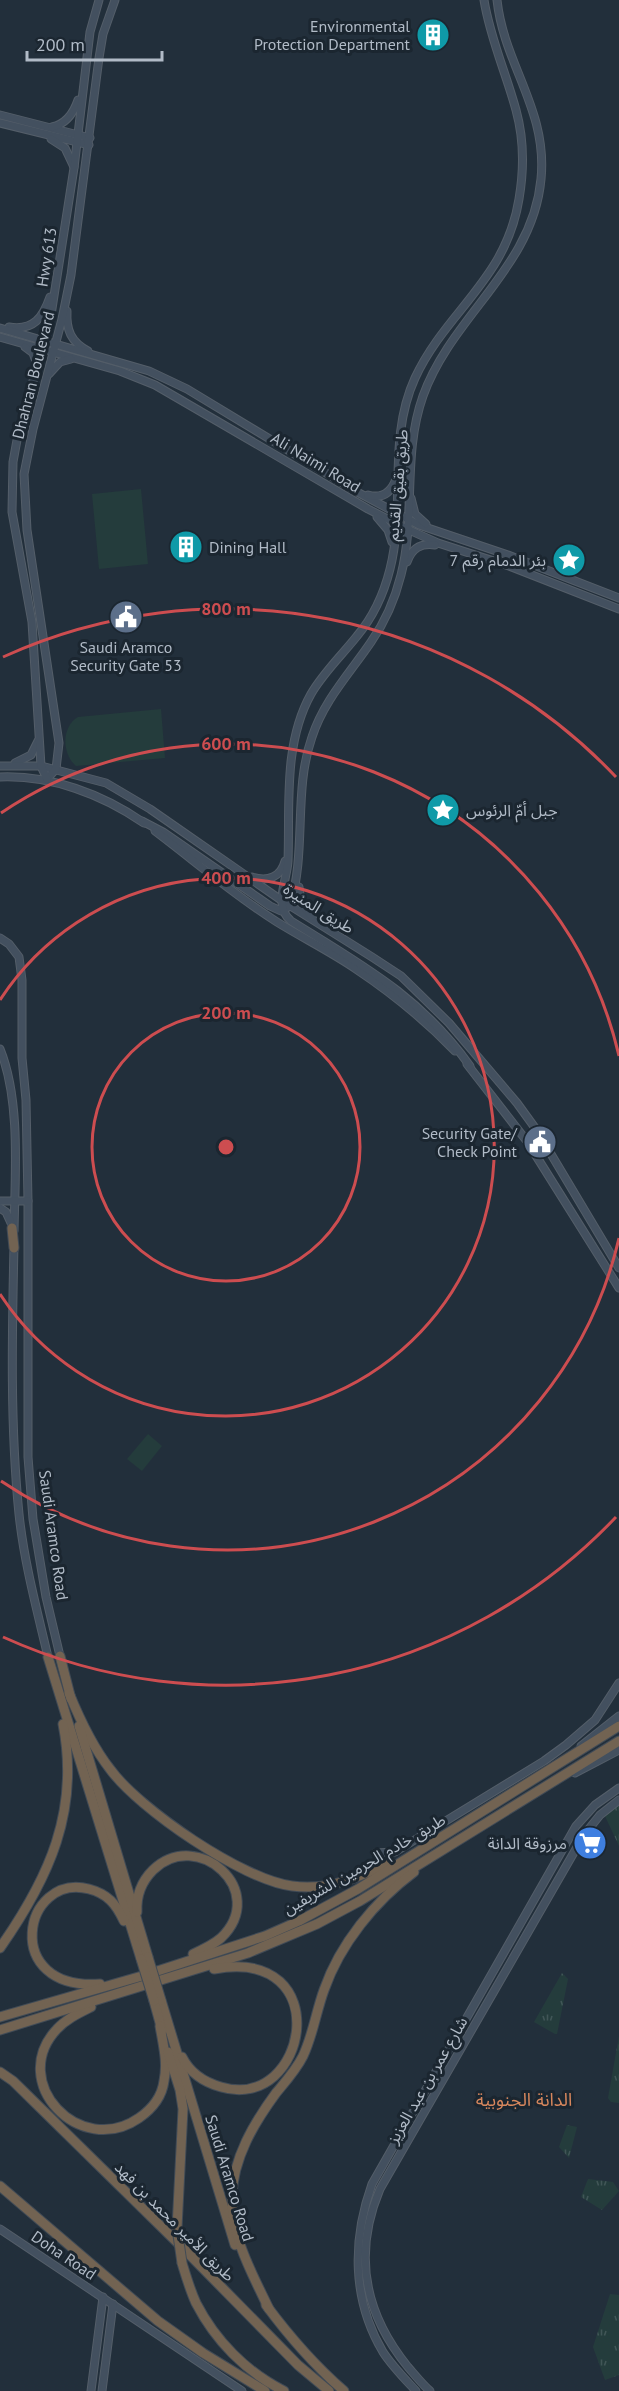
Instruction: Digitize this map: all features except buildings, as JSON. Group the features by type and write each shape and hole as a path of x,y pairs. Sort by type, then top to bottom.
{"highway":[{"path":"12,1228 14,1248"},
{"path":"60,1656 144,1944"},
{"path":"0,1948 28,1907 44,1877 62,1830 67,1797 66,1741 48,1657"},
{"path":"48,1657 144,1958"},
{"path":"69,1693 94,1747 125,1786 190,1837 255,1876 293,1886 332,1884 353,1880 434,1842"},
{"name":"طريق خادم الحرمين الشريفين","path":"0,2017 129,1980 265,1936 299,1921 434,1842 619,1726"},
{"name":"طريق خادم الحرمين الشريفين","path":"0,2030 176,1976 277,1942 317,1924 360,1901 619,1741"},
{"path":"268,2308 241,2246 233,2215 232,2196 238,2160 262,2113 303,2055 324,1989 345,1948 391,1890 460,1840"},
{"path":"144,1944 138,1919 139,1891 146,1878 156,1867 180,1856 197,1857 212,1862 222,1869 231,1878 236,1890 237,1903 229,1927 212,1944 169,1966"},
{"path":"129,1980 98,1985 78,1985 54,1977 41,1968 30,1945 35,1913 45,1900 57,1892 84,1887 106,1895 118,1908 144,1958"},
{"name":"Saudi Aramco Road","path":"144,1944 144,1958 165,2028 240,2257 268,2308 298,2346 344,2391"},
{"path":"165,2028 192,2072 204,2081 227,2089 254,2086 278,2072 294,2049 297,2035 297,2016 288,1991 266,1973 235,1966 176,1976"},
{"path":"116,1995 67,2021 47,2043 42,2058 41,2075 45,2090 54,2106 66,2118 77,2125 108,2130 124,2126 146,2112 157,2101 164,2080 165,2028"},
{"name":"طريق الأمير محمد بن فهد","path":"165,2028 183,2109 177,2228 182,2263 195,2301 222,2343 256,2374 284,2391"},
{"name":"طريق الأمير محمد بن فهد","path":"0,2072 13,2081 186,2251 298,2365 329,2391"},
{"path":"0,2186 158,2321 265,2391"}],"main road":[{"name":"Hwy 613","path":"47,779 41,766 32,622 12,512 13,462 17,440 44,346 74,168 90,33 99,0"},
{"name":"Dhahran Boulevard","path":"56,770 59,743 24,504 24,474 27,453 67,297 77,238 103,34 115,0"},
{"name":"طريق بقيق القديم","path":"283,911 281,900 288,849 292,758 300,717 317,685 373,613 385,586 394,549 400,426 406,402 415,377 432,349 495,266 510,232 519,201 523,166 520,127 489,26 484,0"},
{"name":"طريق بقيق القديم","path":"290,906 300,859 304,770 311,737 332,694 381,626 390,609 401,575 413,435 429,380 448,344 518,251 533,219 540,193 542,164 540,133 531,102 507,46 497,0"},
{"path":"46,127 59,126 73,113 83,86"},
{"path":"0,115 77,135 89,141"},
{"path":"0,123 77,144 89,141"},
{"path":"39,133 65,148 74,168"},
{"path":"0,327 23,327 39,320 44,315 56,280"},
{"path":"67,297 67,320 72,338 95,356"},
{"name":"Ali Naimi Road","path":"0,327 81,360 138,377 175,394 395,524 619,609"},
{"name":"Ali Naimi Road","path":"0,337 44,346"},
{"path":"12,341 33,353 38,368"},
{"name":"Ali Naimi Road","path":"54,349 95,356 149,371 187,389 359,493 407,519 443,535 508,555 619,598"},
{"path":"45,381 60,362 69,359 81,360"},
{"path":"359,493 373,496 384,495 394,486 398,474"},
{"path":"409,483 413,508 417,517 443,535"},
{"path":"368,509 388,530 394,549"},
{"path":"401,575 410,554 419,546 428,544 451,547"},
{"path":"2,766 20,762 31,755 40,736"},
{"path":"2,766 41,766"},
{"name":"طريق المنيرة","path":"41,766 106,783 150,809 290,906 401,976 434,1006 511,1095 538,1132"},
{"path":"0,777 47,779 56,770"},
{"name":"طريق المنيرة","path":"47,779 104,799 142,821 212,876 267,915 356,969 395,996 433,1028 470,1066 526,1140"},
{"path":"142,821 163,831 270,906 283,911 291,921 364,966 411,1000 452,1041 470,1066"},
{"path":"242,873 262,880 272,878 282,870 288,849"},
{"path":"300,859 301,903 322,927"},
{"path":"283,911 290,906"},
{"name":"Saudi Aramco Road","path":"0,938 9,944 19,957 24,994 22,1058 26,1100 28,1201 28,1457 33,1519 46,1597 60,1656"},
{"name":"Saudi Aramco Road","path":"0,1049 11,1092 14,1136 12,1370 19,1517 31,1585 48,1657"},
{"path":"545,1144 619,1268"},
{"path":"533,1151 619,1288"},
{"path":"0,1202 28,1201"},
{"path":"0,1208 10,1218 12,1228"},
{"path":"375,1853 395,1852 544,1761 596,1720 619,1683"},
{"path":"548,1770 619,1716"},
{"path":"489,1821 619,1750"},
{"path":"416,2391 383,2353 361,2299 357,2270 358,2237 363,2208 372,2184 576,1826 595,1805 619,1788"},
{"name":"شارع عمر بن عبد العزيز","path":"430,2391 395,2350 370,2301 365,2239 371,2211 380,2189 584,1834 600,1815 619,1800"},
{"name":"Doha Road","path":"0,2229 242,2391"},
{"path":"91,2391 103,2297"},
{"path":"102,2391 113,2304"}],"green space":[{"path":"141,489 148,564 99,569 92,494"},
{"path":"161,709 165,758 76,766 71,761 66,748 66,734 72,721 78,717"},
{"path":"148,1434 162,1446 142,1471 127,1459"},
{"path":"619,1804 619,1846 605,1816"},
{"path":"562,1973 568,1979 557,2034 555,2034 534,2022"},
{"path":"619,2036 619,2103 611,2102 608,2098"},
{"path":"567,2125 577,2127 569,2158 559,2147"},
{"path":"588,2179 613,2182 619,2191 602,2210 581,2197"},
{"path":"610,2294 619,2295 619,2375 605,2380 593,2347"}],"place":[{"name":"Environmental Protection Department","path":"433,35"},
{"name":"Dining Hall","path":"186,547"},
{"name":"بئر الدمام رقم 7","path":"569,560"},
{"name":"Saudi Aramco Security Gate 53","path":"126,617"},
{"name":"جبل أمّ الرئوس","path":"443,810"},
{"name":"Security Gate/ Check Point","path":"540,1142"},
{"name":"مرزوقة الدانة","path":"590,1843"}],"district":[{"name":"الدانة الجنوبية","path":"524,2100"}]}
